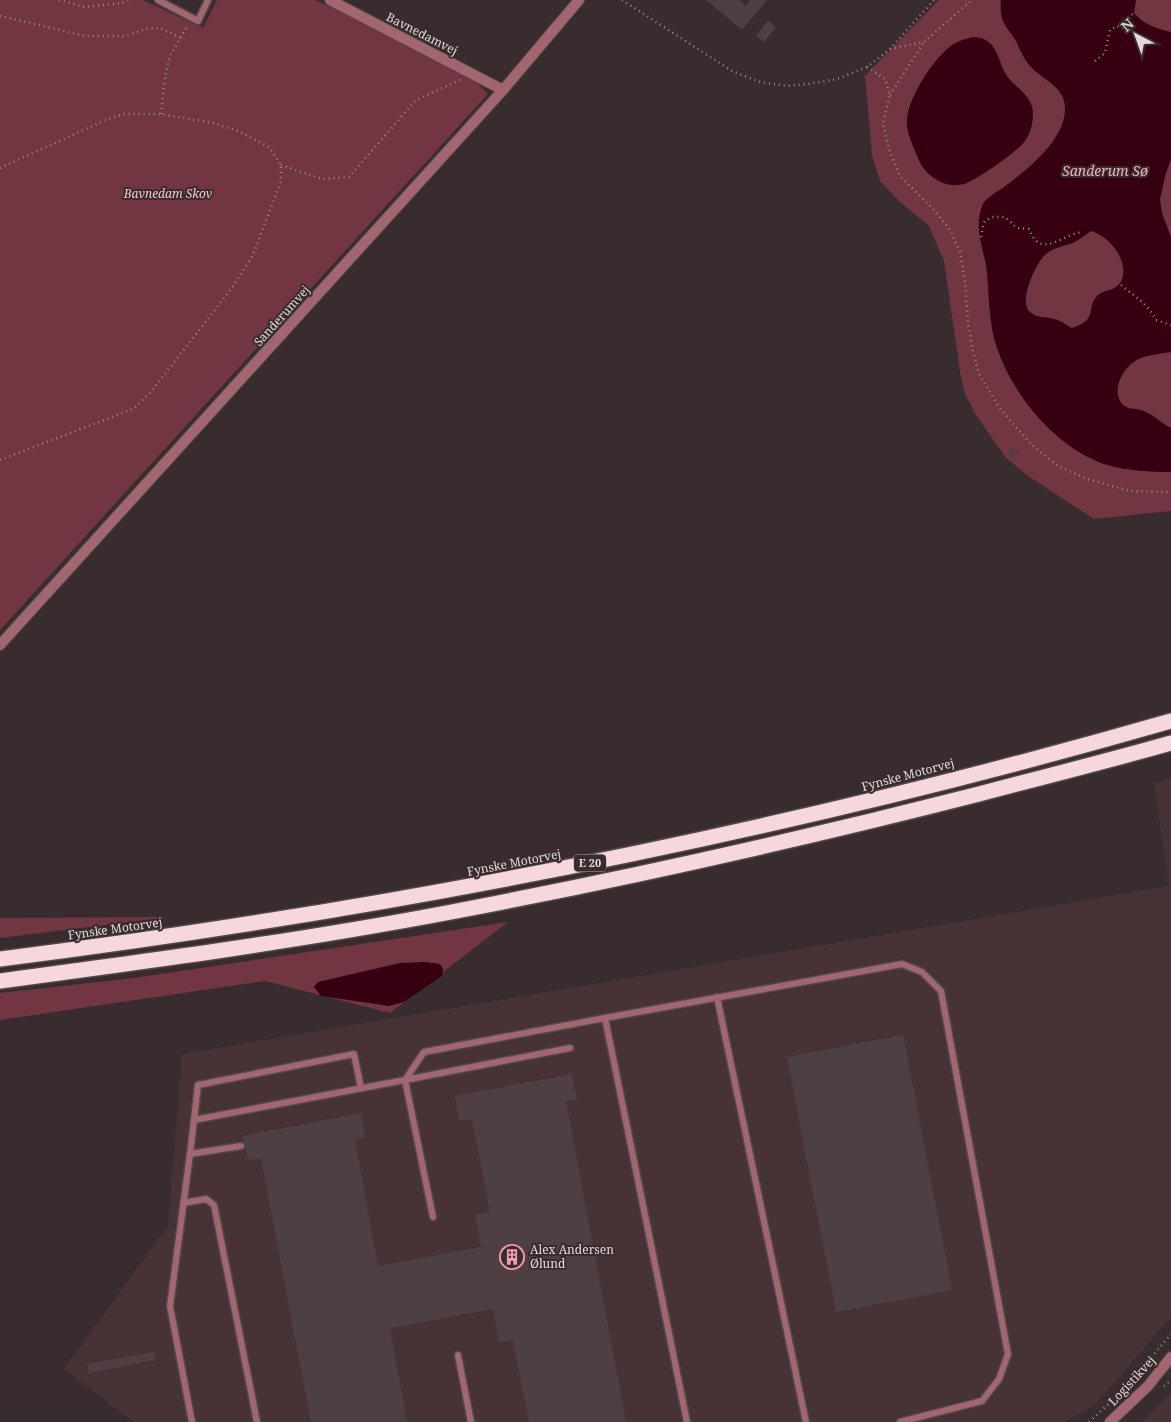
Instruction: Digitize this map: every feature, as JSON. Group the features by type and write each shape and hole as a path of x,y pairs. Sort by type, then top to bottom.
{"highway":[{"name":"Fynske Motorvej","path":"0,959 120,944 298,917 578,866 859,803 1171,720"},
{"name":"E 20","path":"0,981 301,938 583,886 722,857 864,824 1171,743"}],"street":[{"name":"Bavnedamvej","path":"330,0 504,90"},
{"name":"Sanderumvej","path":"0,645 504,90 579,0"},
{"name":"Logistikvej","path":"1110,1422 1148,1386 1171,1357"}],"lane":[{"path":"158,0 198,20 208,0"},
{"path":"433,1216 405,1080 424,1052 902,964 922,972 941,991 1008,1354 999,1379 982,1401 900,1422"},
{"path":"717,997 806,1422"},
{"path":"605,1018 687,1422"},
{"path":"194,1120 570,1048"},
{"path":"192,1422 170,1306 198,1084 354,1054 361,1088"},
{"path":"190,1154 241,1146"},
{"path":"183,1203 206,1199 214,1205 257,1422"},
{"path":"458,1355 471,1422"}],"path":[{"path":"59,0 85,7 128,0"},
{"path":"622,0 732,71 760,82 787,86 838,79 867,67 889,50 934,0"},
{"path":"972,0 924,42 890,95 883,123 889,149 900,176 945,223 960,252 965,282 968,323 979,374 1001,410 1031,444 1058,466 1087,479 1130,491 1171,492"},
{"path":"1095,61 1105,53 1110,30 1117,26 1125,29 1128,26 1130,15 1134,14"},
{"path":"0,16 86,36 124,36 147,29 160,28 181,38"},
{"path":"161,114 165,77 170,56 192,17"},
{"path":"889,50 924,42"},
{"path":"867,67 885,79 890,95"},
{"path":"281,165 322,179 349,177 416,100 474,74"},
{"path":"0,168 103,121 124,114 161,114 213,122 238,131 270,147 281,165 281,181 253,254 232,288 150,392 133,409 0,460"},
{"path":"981,237 985,221 1000,216 1005,217 1017,228 1028,229 1032,239 1045,244 1056,242 1078,232 1083,232"},
{"path":"1121,285 1146,305 1156,320 1171,325"},
{"path":"1089,1422 1126,1388 1171,1334"}],"shaded area":[{"path":"1171,778 1171,1317 1097,1403 1065,1422 134,1422 64,1369 168,1226 182,1054 1169,886 1154,783"},
{"path":"1171,1393 1171,1422 1142,1422"}],"green space":[{"name":"Bavnedam Skov","path":"0,0 143,0 203,28 217,0 315,0 463,69 488,94 0,630"},
{"path":"939,0 1171,0 1171,511 1094,519 1031,478 1006,458 976,415 965,394 944,261 929,226 900,202 880,181 872,155 865,76"},
{"path":"169,917 0,938 0,918"},
{"path":"508,922 390,1013 265,981 0,1020 0,993 134,978"}],"water":[{"name":"Sanderum Sø","path":"1001,0 1136,0 1134,13 1138,17 1151,26 1171,32 1171,160 1160,199 1162,213 1171,237 1171,352 1147,356 1135,361 1121,378 1118,392 1119,399 1125,407 1145,411 1171,428 1171,472 1139,471 1107,465 1071,447 1054,434 1026,402 1004,366 997,348 991,320 986,265 979,232 982,206 988,198 1033,163 1052,143 1059,132 1065,109 1062,95 1058,89 1036,72 1024,58 1002,19","holes":["1091,231 1112,245 1121,260 1123,276 1118,286 1099,294 1094,301 1089,318 1072,328 1058,320 1032,314 1026,306 1027,290 1042,258 1056,248 1075,242"]},
{"path":"973,37 985,40 993,47 1006,75 1032,105 1032,123 1025,141 1007,157 967,183 951,185 936,180 922,165 909,135 907,119 912,100 930,68 952,45"},
{"path":"426,962 440,964 443,969 442,976 404,1002 389,1006 321,996 314,987 318,982 400,963"}],"building":[{"path":"706,0 739,0 746,6 750,0 767,0 742,30"},
{"path":"768,20 776,27 764,42 756,36"},
{"path":"1012,448 1018,453 1013,458 1008,453"},
{"path":"903,1035 952,1290 836,1312 787,1057"},
{"name":"Alex Andersen Ølund","path":"572,1074 577,1099 566,1101 626,1422 529,1422 513,1340 499,1342 493,1309 390,1328 407,1422 311,1422 261,1158 248,1160 243,1136 361,1113 365,1138 355,1140 378,1266 481,1247 475,1215 490,1212 472,1119 459,1121 455,1096"},
{"path":"154,1352 156,1360 89,1373 87,1364"}],"place":[{"name":"Alex Andersen Ølund","path":"512,1257"}]}
